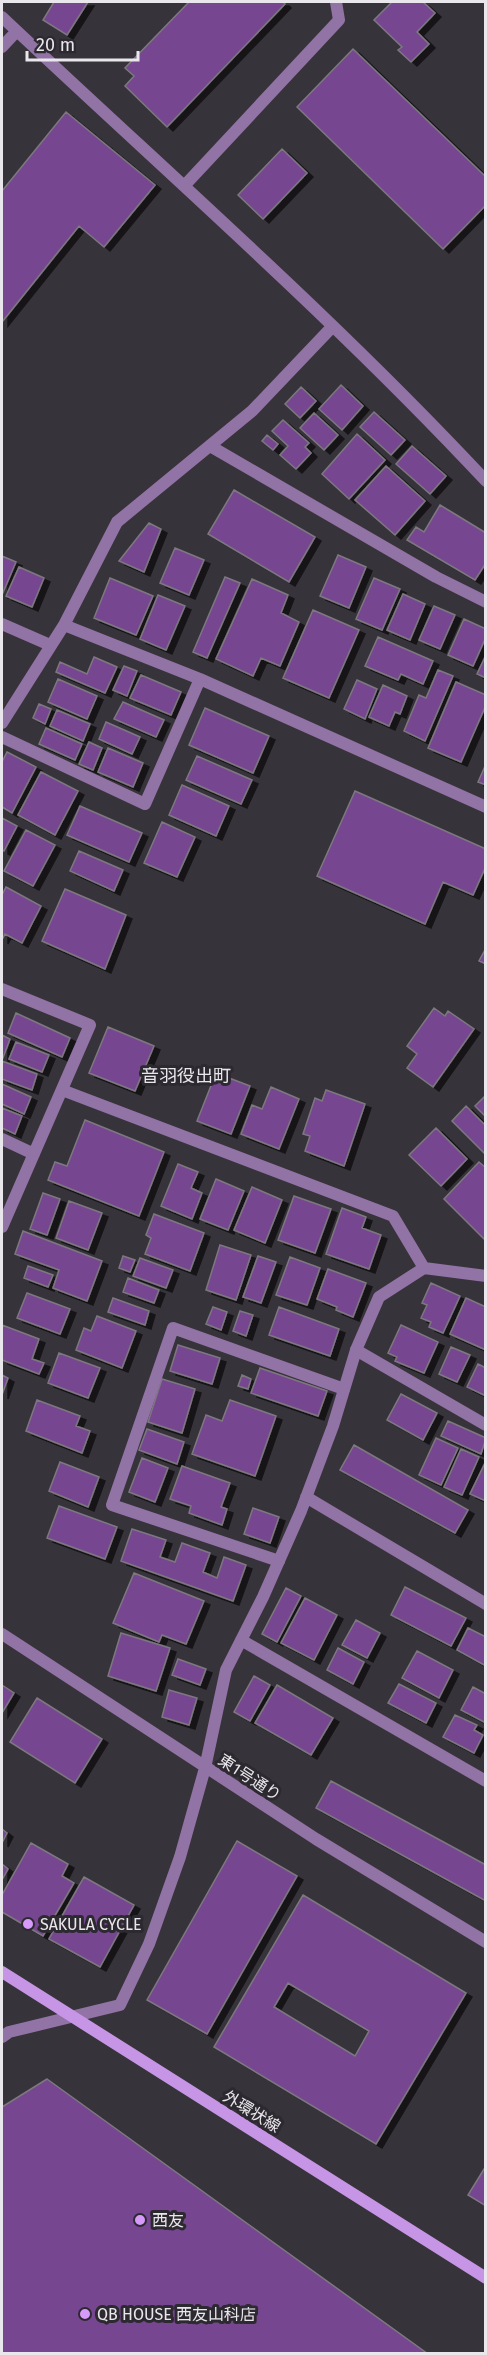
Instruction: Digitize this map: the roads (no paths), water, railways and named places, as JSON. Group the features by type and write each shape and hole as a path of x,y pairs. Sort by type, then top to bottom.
{"street":[{"path":"185,185 339,20 336,2"},
{"path":"2,18 185,185 333,326 486,481"},
{"path":"2,47 16,32"},
{"path":"2,723 64,625 117,522 252,411 333,326"},
{"path":"210,446 435,577 486,602"},
{"path":"2,624 50,645"},
{"path":"64,625 200,679 486,807"},
{"path":"2,737 145,804 200,679"},
{"path":"2,989 90,1025 2,1227"},
{"path":"62,1090 393,1216 424,1268"},
{"path":"2,1139 34,1154"},
{"path":"2,2037 9,2032 120,2005 149,1944 180,1857 205,1768 226,1670 279,1561 306,1497 356,1350 379,1297 424,1268 486,1276"},
{"path":"279,1561 112,1505 173,1328 344,1389"},
{"path":"356,1350 486,1425"},
{"path":"306,1497 486,1604"},
{"name":"東1号通り","path":"2,1634 205,1768 486,1942"},
{"path":"241,1640 486,1781"},
{"name":"外環状線","path":"2,1972 486,2278"}],"place":[{"name":"SAKULA CYCLE","path":"28,1924"},
{"name":"西友","path":"140,2220"},
{"name":"QB HOUSE 西友山科店","path":"85,2314"}],"district":[{"name":"音羽役出町","path":"186,1076"}]}
